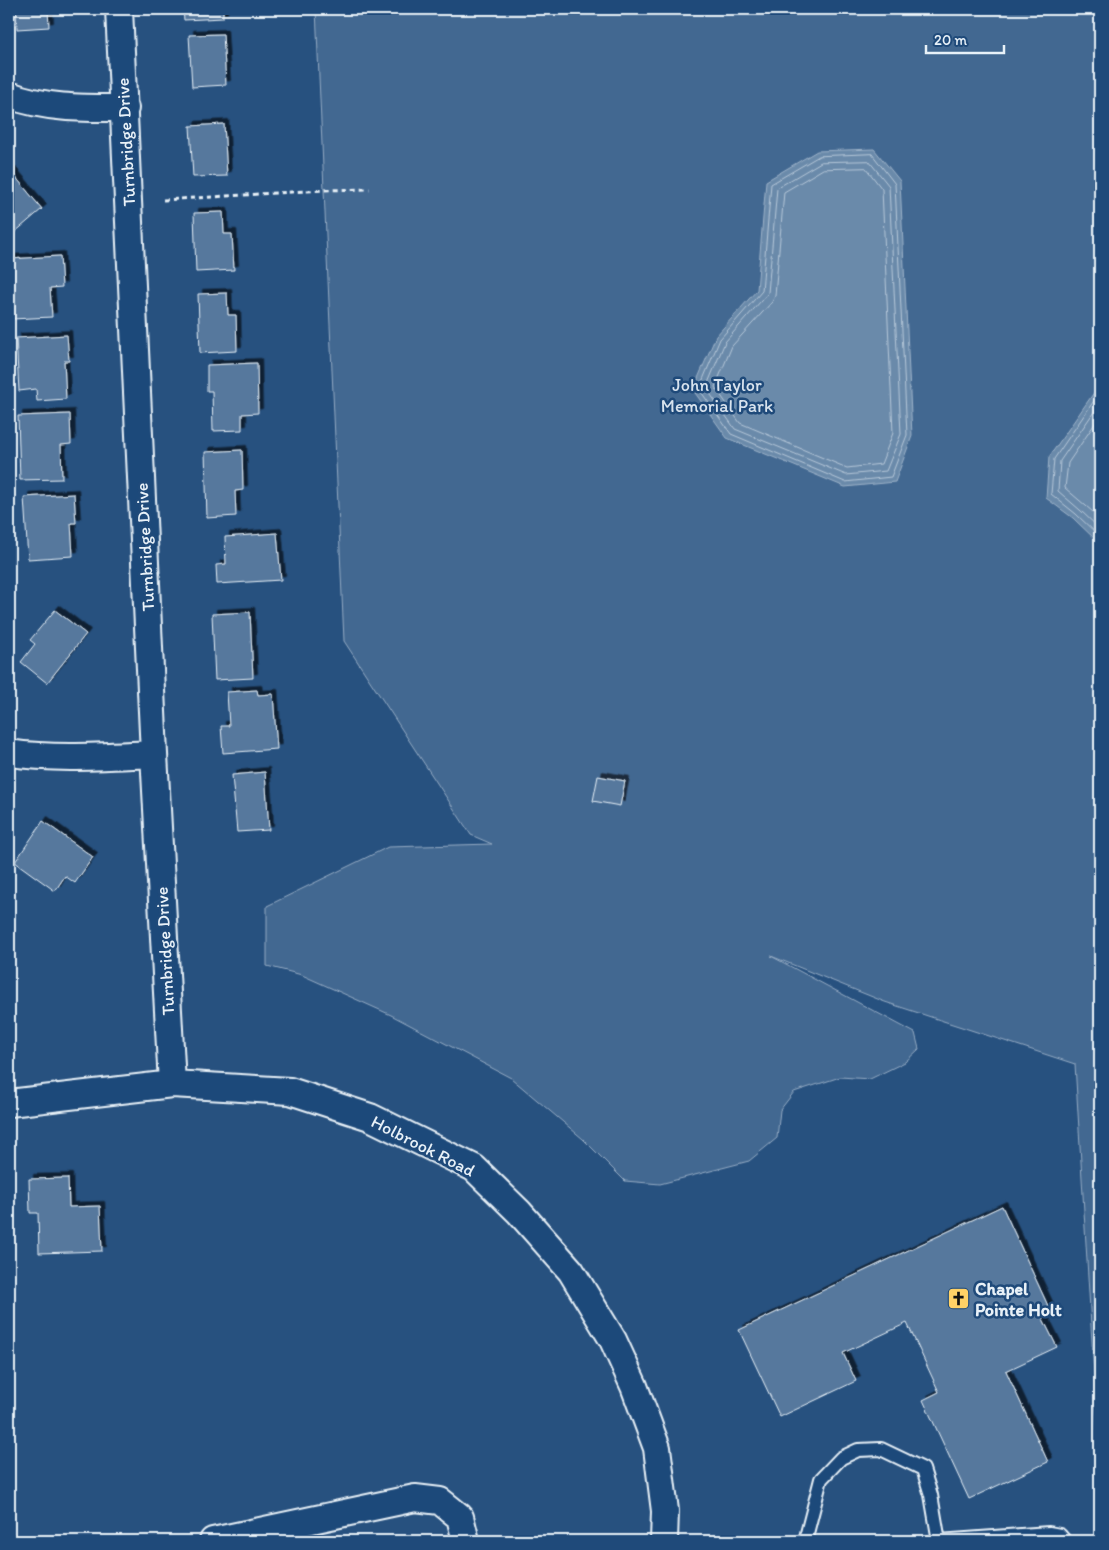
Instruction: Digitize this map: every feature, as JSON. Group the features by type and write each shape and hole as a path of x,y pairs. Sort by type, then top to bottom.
{"street":[{"name":"Turnbridge Drive","path":"119,9 154,754 172,1084"},
{"path":"9,96 40,104 67,107 125,108"},
{"path":"9,753 24,756 72,758 154,754"},
{"name":"Holbrook Road","path":"9,1103 172,1084 290,1091 370,1117 474,1168 519,1212 571,1271 613,1340 634,1386 657,1448 665,1511 664,1541"},
{"path":"212,1541 415,1498 440,1501 460,1517 466,1541"}],"lane":[{"path":"805,1541 821,1479 840,1458 858,1450 881,1449 923,1469 931,1495 939,1541 1049,1533 1060,1535 1065,1541"}],"path":[{"path":"163,200 370,189"}],"green space":[{"name":"John Taylor Memorial Park","path":"316,9 1099,9 1100,1473 1075,1064 885,1002 771,956 915,1033 919,1049 905,1062 870,1079 840,1077 794,1092 780,1110 777,1138 749,1161 660,1184 625,1181 583,1139 511,1078 391,1015 302,975 267,966 267,906 388,847 492,844 471,835 344,641"}],"water":[{"path":"874,149 900,181 912,436 895,482 845,487 727,438 693,390 716,336 757,290 766,181 817,151"},
{"path":"1100,384 1100,544 1073,518 1046,498 1049,457"}],"building":[{"path":"16,9 48,9 49,27 17,29"},
{"path":"183,9 223,9 223,18 184,20"},
{"path":"223,34 226,85 192,87 189,35"},
{"path":"224,124 227,176 193,177 190,126"},
{"path":"9,169 42,209 14,233 9,226"},
{"path":"223,212 224,234 232,234 234,270 196,272 194,213"},
{"path":"60,256 62,287 50,288 52,317 12,319 9,259"},
{"path":"227,293 228,315 236,315 237,351 200,353 198,294"},
{"path":"67,335 69,361 64,361 66,399 37,401 36,389 19,391 16,338"},
{"path":"257,363 258,413 242,414 242,430 213,431 212,391 207,391 207,365"},
{"path":"70,414 71,444 61,445 62,479 20,480 18,416"},
{"path":"242,450 243,490 235,491 236,516 207,518 205,452"},
{"path":"74,494 76,523 71,523 73,556 28,559 24,497"},
{"path":"277,533 281,580 217,584 216,565 226,564 225,537"},
{"path":"55,610 86,634 47,683 21,662 35,644 30,640"},
{"path":"250,612 253,678 215,680 212,614"},
{"path":"257,690 258,695 273,694 277,749 223,753 221,726 229,726 227,692"},
{"path":"265,772 269,830 237,832 232,775"},
{"path":"598,776 625,781 620,806 593,801"},
{"path":"43,821 93,857 75,883 65,876 55,891 15,862"},
{"path":"68,1178 69,1207 100,1206 102,1251 39,1253 38,1213 30,1213 29,1179"},
{"path":"1002,1206 1049,1308 1040,1313 1057,1347 1006,1371 1048,1462 969,1499 923,1400 939,1392 907,1323 843,1353 856,1381 780,1417 739,1330"}],"place":[{"name":"Chapel Pointe Holt","path":"959,1299"}]}
